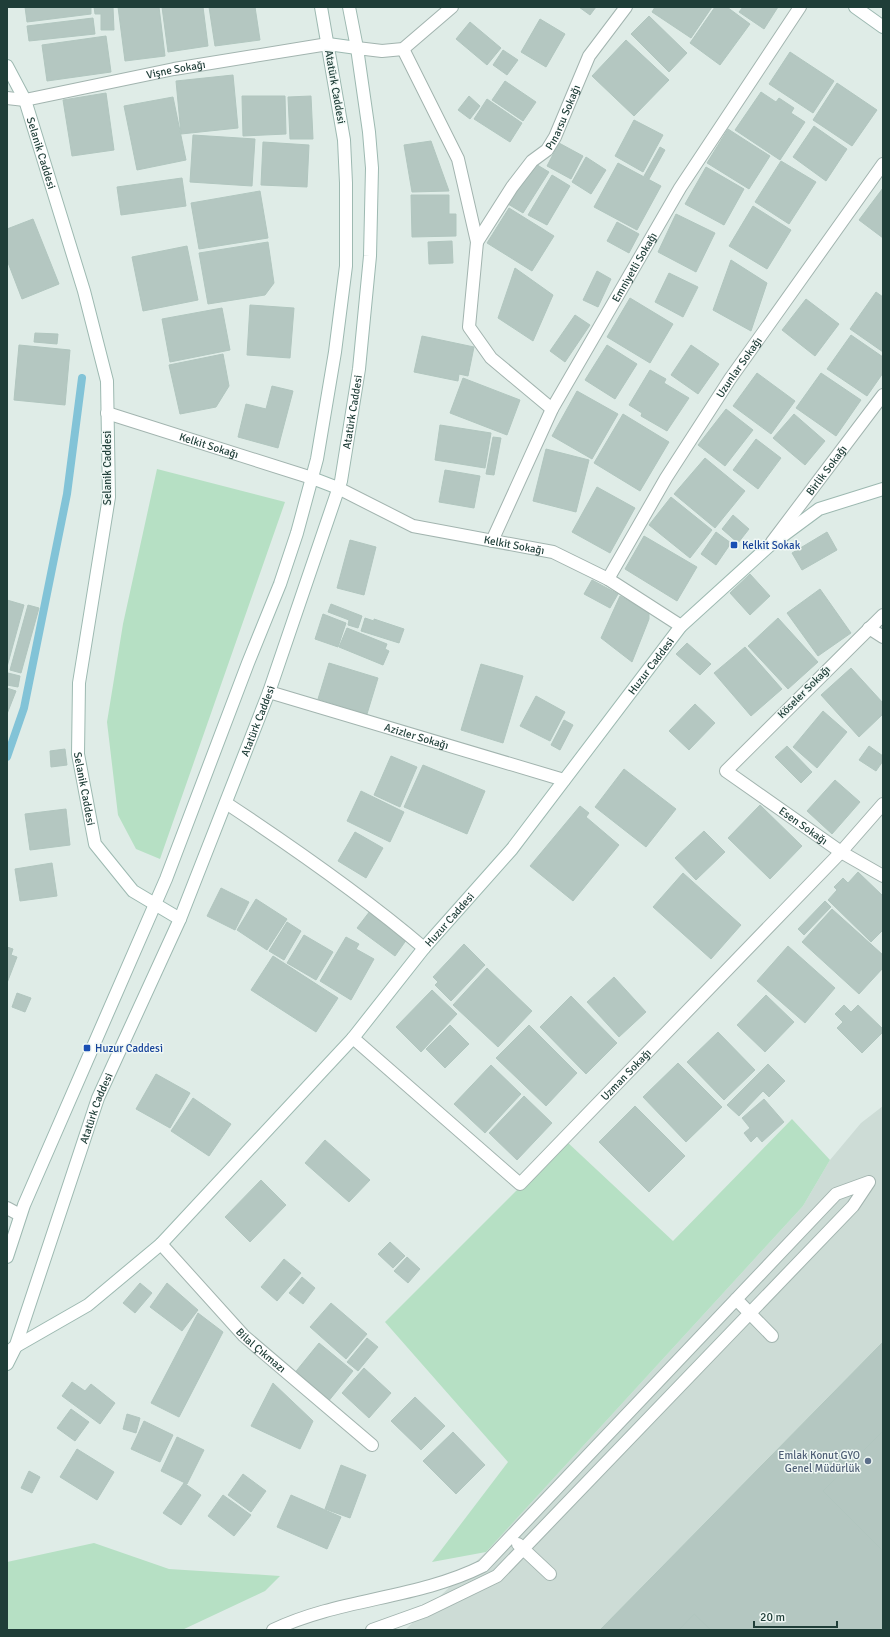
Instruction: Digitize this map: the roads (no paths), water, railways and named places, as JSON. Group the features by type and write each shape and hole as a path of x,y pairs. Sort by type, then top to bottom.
{"street":[{"name":"Atatürk Caddesi","path":"7,1257 20,1215 154,905 280,584 297,533 312,478 335,352 346,266 346,183 344,140 321,7"},
{"name":"Atatürk Caddesi","path":"7,1364 11,1348 98,1098 180,919 226,803 269,692 338,488 359,369 370,256 372,168 370,132 349,7"},
{"path":"357,48 382,51 403,49 452,7"},
{"name":"Pınarsu Sokağı","path":"477,242 512,187 532,161 547,150 555,137 589,56 626,7"},
{"name":"Emniyetli Sokağı","path":"492,540 552,409 680,188 800,7"},
{"path":"855,7 883,27"},
{"name":"Vişne Sokağı","path":"7,98 25,100 174,69 328,44 357,48"},
{"name":"Pınarsu Sokağı","path":"403,49 458,159 477,242 469,327 491,358 552,409"},
{"name":"Selanik Caddesi","path":"7,66 25,100 84,291 107,381 109,497 79,683 78,754 95,844 133,891 154,905 180,919"},
{"name":"Uzunlar Sokağı","path":"608,579 666,478 730,379 883,164"},
{"name":"Birlik Sokağı","path":"769,546 883,395"},
{"name":"Kelkit Sokağı","path":"107,413 312,478 338,488 413,526 554,552 608,579 681,626"},
{"name":"Huzur Caddesi","path":"11,1348 88,1305 161,1244 353,1038 424,948 512,849 681,626 769,546 819,509 883,489"},
{"name":"Köseler Sokağı","path":"726,771 883,615"},
{"path":"869,628 883,637"},
{"name":"Azizler Sokağı","path":"269,692 564,780"},
{"name":"Esen Sokağı","path":"726,771 841,852 883,876"},
{"path":"226,803 284,842 386,915 424,948"},
{"name":"Uzman Sokağı","path":"353,1038 520,1184 841,852 883,804"},
{"path":"273,1630 295,1620 370,1600 427,1588 461,1577 483,1566 836,1194 869,1182 853,1206 524,1550 497,1576 425,1611 372,1630"},
{"path":"7,1208 20,1215"},
{"name":"Bilal Çıkmazı","path":"161,1244 244,1336 372,1445"},
{"path":"736,1299 772,1336"},
{"path":"510,1539 550,1574"}],"waterway":[{"path":"7,757 24,708 67,494 82,378"}],"place":[{"name":"Kelkit Sokak","path":"734,545"},
{"name":"Huzur Caddesi","path":"87,1048"},
{"name":"Emlak Konut GYO Genel Müdürlük","path":"868,1461"}]}
